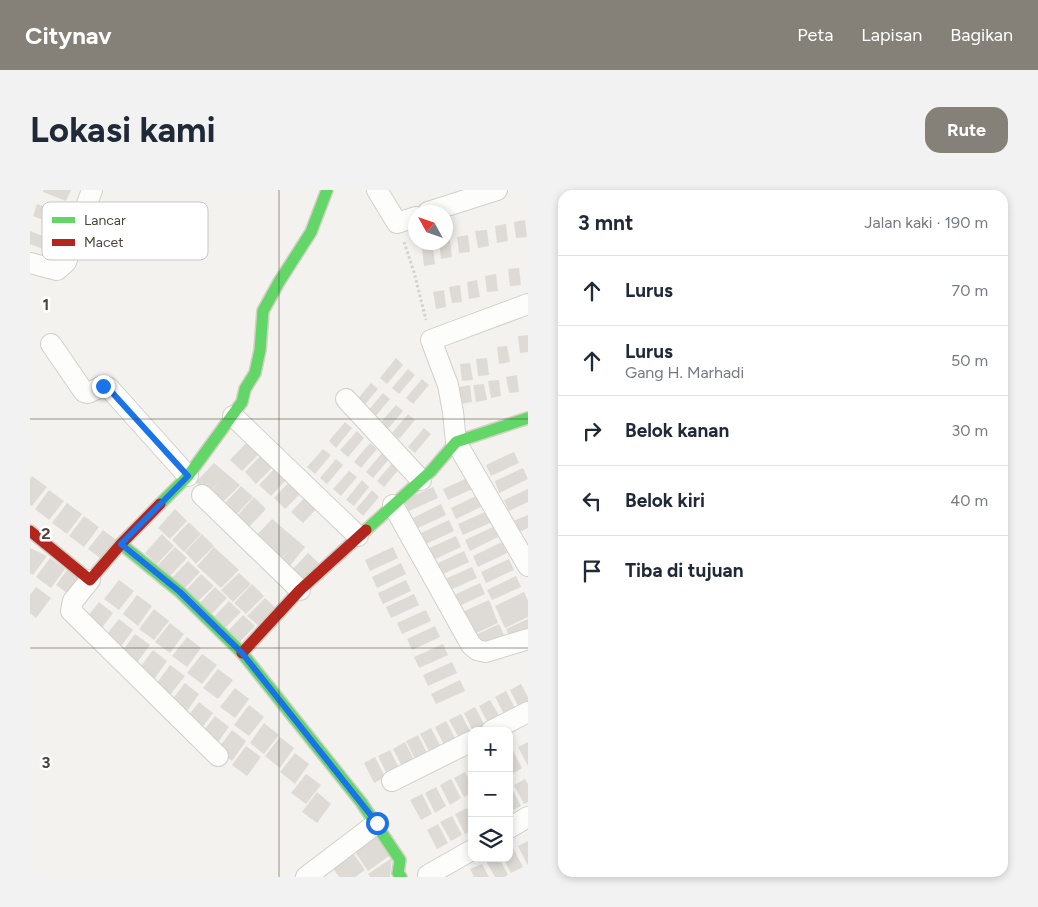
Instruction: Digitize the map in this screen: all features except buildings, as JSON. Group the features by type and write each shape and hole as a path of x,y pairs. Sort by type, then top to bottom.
{"street":[{"path":"88,202 92,190"},
{"path":"218,756 71,611 73,602 121,544 188,476 242,402 245,389 255,373 260,350 263,311 311,232 327,190"},
{"path":"377,190 406,220"},
{"path":"450,205 498,190"},
{"path":"34,269 56,270 67,260"},
{"path":"528,304 431,340 448,384 454,412 456,442 528,566"},
{"path":"51,344 84,392 88,393 103,386 108,388 188,476"},
{"path":"346,399 421,480"},
{"path":"233,416 358,536"},
{"path":"242,653 300,590 421,480 456,442 528,418"},
{"path":"202,495 300,590"},
{"path":"392,505 470,645 477,650 486,652 528,639"},
{"path":"30,531 90,580"},
{"path":"121,544 180,592 242,653 377,823 400,860 398,873 401,877"},
{"path":"499,727 528,712"},
{"path":"392,781 468,743"},
{"path":"513,826 528,817"},
{"path":"306,877 377,823"},
{"path":"428,875 468,852"}],"path":[{"path":"406,220 414,272 431,340"}],"traffic: fast":[{"path":"160,504 188,476 242,402 245,389 255,373 260,350 263,311 311,232 327,190"},
{"path":"366,530 431,471 456,442 528,418"},
{"path":"121,544 180,592 242,653 361,802 400,860 398,873 401,877"}],"traffic: jam":[{"path":"30,531 90,580 121,544 160,504"},
{"path":"242,653 300,590 366,530"}],"route":[{"path":"103,386 108,388 132,413 188,476 121,544 180,592 242,653 377,823"}]}
